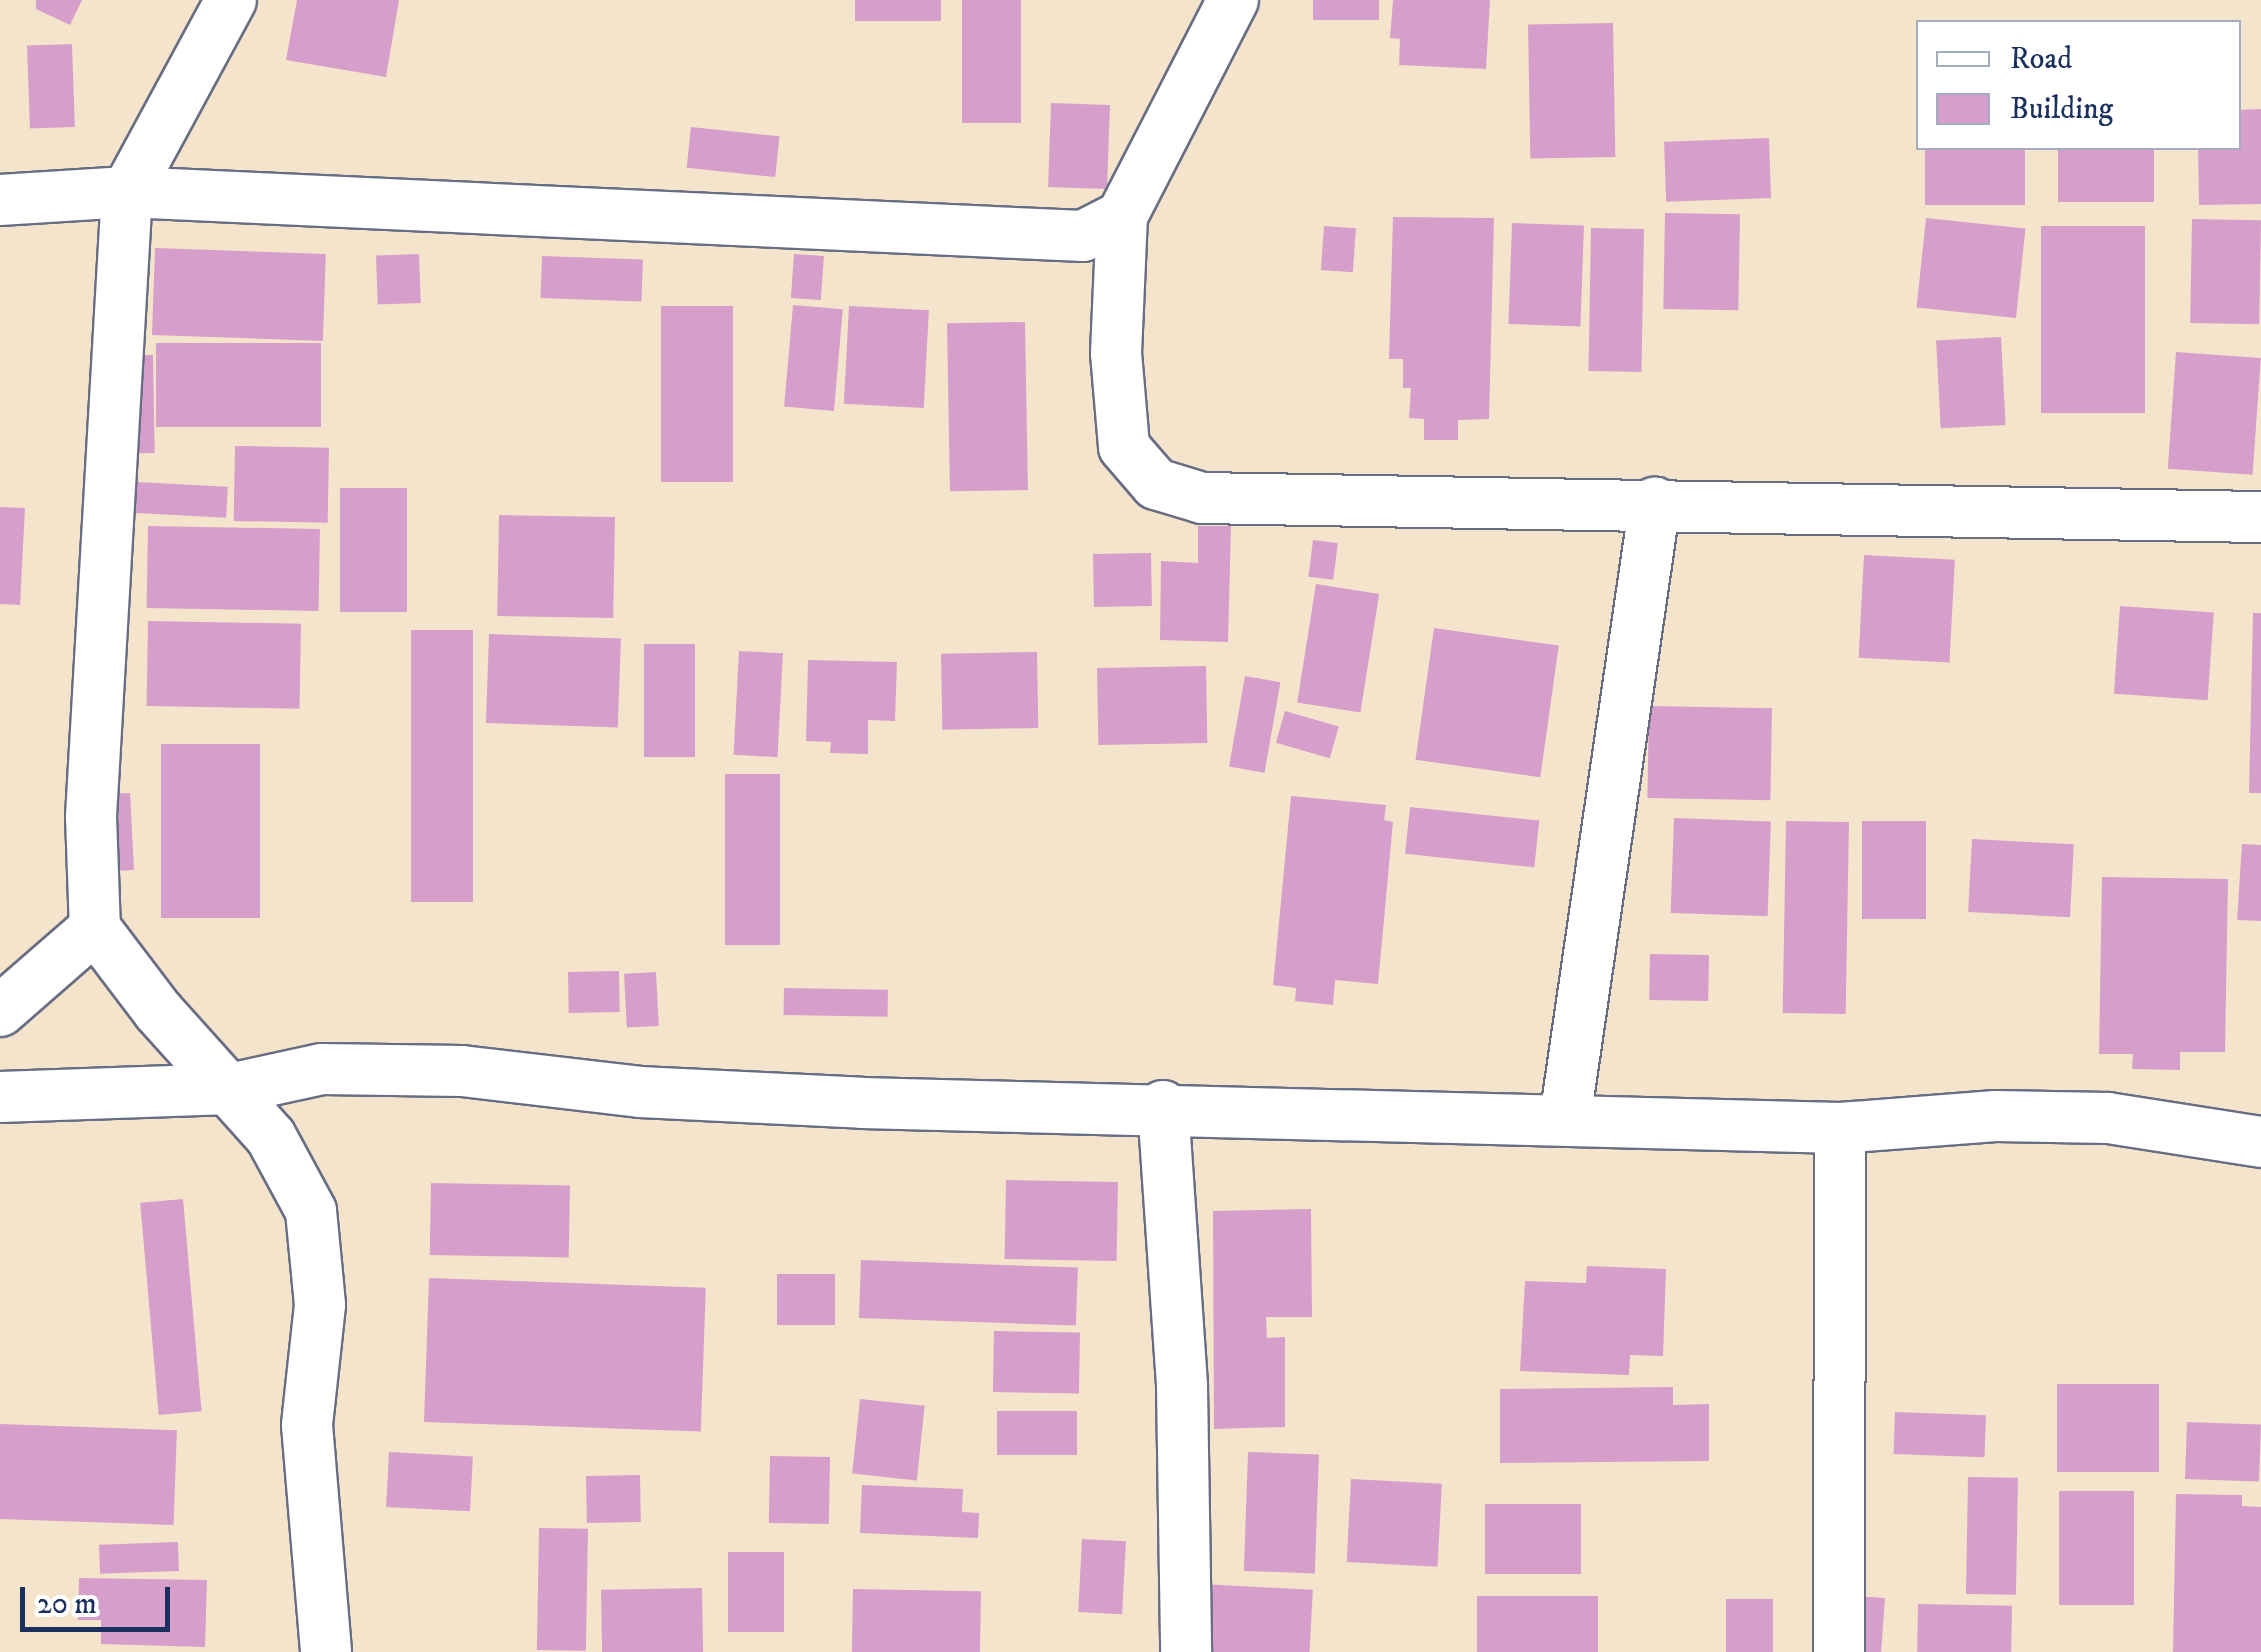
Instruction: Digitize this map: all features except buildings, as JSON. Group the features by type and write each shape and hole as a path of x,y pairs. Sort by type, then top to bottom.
{"street":[{"path":"230,0 127,192 91,816 95,928 158,1011 271,1138 311,1211 320,1305 307,1426 326,1652"},
{"path":"1233,0 1122,216 1116,354 1124,446 1156,484 1202,498 2261,516"},
{"path":"0,200 127,192 1083,236 1122,216"},
{"path":"1565,1119 1655,503"},
{"path":"0,1010 95,928"},
{"path":"0,1097 230,1089 322,1069 462,1070 640,1092 1840,1128 1996,1116 2108,1118 2261,1142"},
{"path":"1163,1106 1182,1387 1186,1652"},
{"path":"1838,1652 1840,1128"}]}
